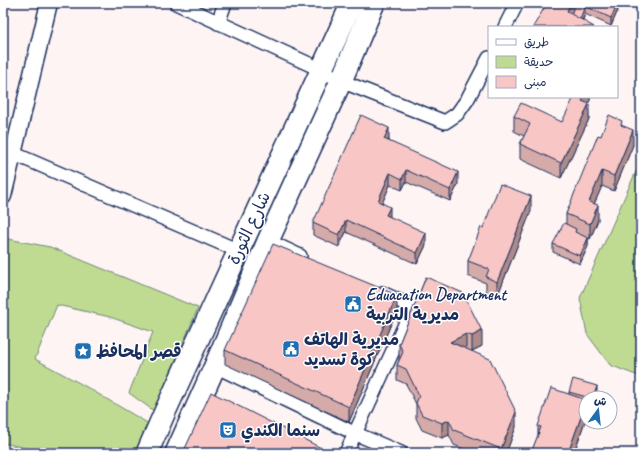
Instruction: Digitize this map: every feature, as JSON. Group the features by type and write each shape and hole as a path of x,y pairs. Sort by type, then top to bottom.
{"main road":[{"name":"شارع الثورة","path":"147,453 352,3"},
{"name":"شارع الثورة","path":"176,453 268,241 341,81 374,3"}],"street":[{"path":"3,196 8,151 49,3"},
{"path":"176,3 322,70 341,81 445,122 457,114 467,100 488,60"},
{"path":"218,23 225,3"},
{"path":"506,26 517,3"},
{"path":"8,151 239,251"},
{"path":"268,241 311,261"},
{"path":"346,453 412,307 369,287"},
{"path":"215,366 354,433 401,453"}],"shaded area":[{"path":"354,433 401,453 347,453"}],"green space":[{"path":"641,160 641,377 610,365 587,334 580,298"},
{"path":"3,238 50,247 198,308 154,411 129,393 153,332 110,317 57,305 35,359 149,424 137,453 49,453 3,443"}],"building":[{"path":"547,3 571,3 567,11 592,26 534,26"},
{"path":"576,3 618,3 611,18 585,6 580,19 571,14"},
{"path":"574,98 584,98 582,101 589,104 561,163 520,144 530,124 514,116 521,103 562,122"},
{"path":"361,115 389,128 384,139 458,172 450,190 406,170 402,179 390,173 378,201 390,207 386,215 426,233 417,253 346,220 339,235 313,223"},
{"path":"609,115 622,121 621,125 633,130 614,176 602,171 589,202 598,205 590,224 566,214 598,135 601,136"},
{"path":"500,184 531,196 497,282 486,277 489,269 468,261"},
{"path":"564,223 576,229 575,232 588,238 580,256 553,244"},
{"path":"273,244 397,295 349,407 225,350"},
{"path":"426,277 463,293 482,331 472,336 466,334 450,342 490,359 516,412 501,449 454,430 449,420 442,423 422,415 416,403 419,396 406,369 397,365 403,352 399,344"},
{"path":"573,379 597,386 596,390 578,390 578,395 569,392"},
{"path":"551,388 578,397 578,425 568,453 531,453 541,427 538,426"},
{"path":"211,392 327,451 326,453 183,453"}],"place":[{"name":"Eduacation Department مديرية التربية","path":"353,304"},
{"name":"مديرية الهاتف كوة تسديد","path":"291,349"},
{"name":"قصر المحافظ","path":"83,351"},
{"name":"سنما الكندي","path":"228,430"}]}
